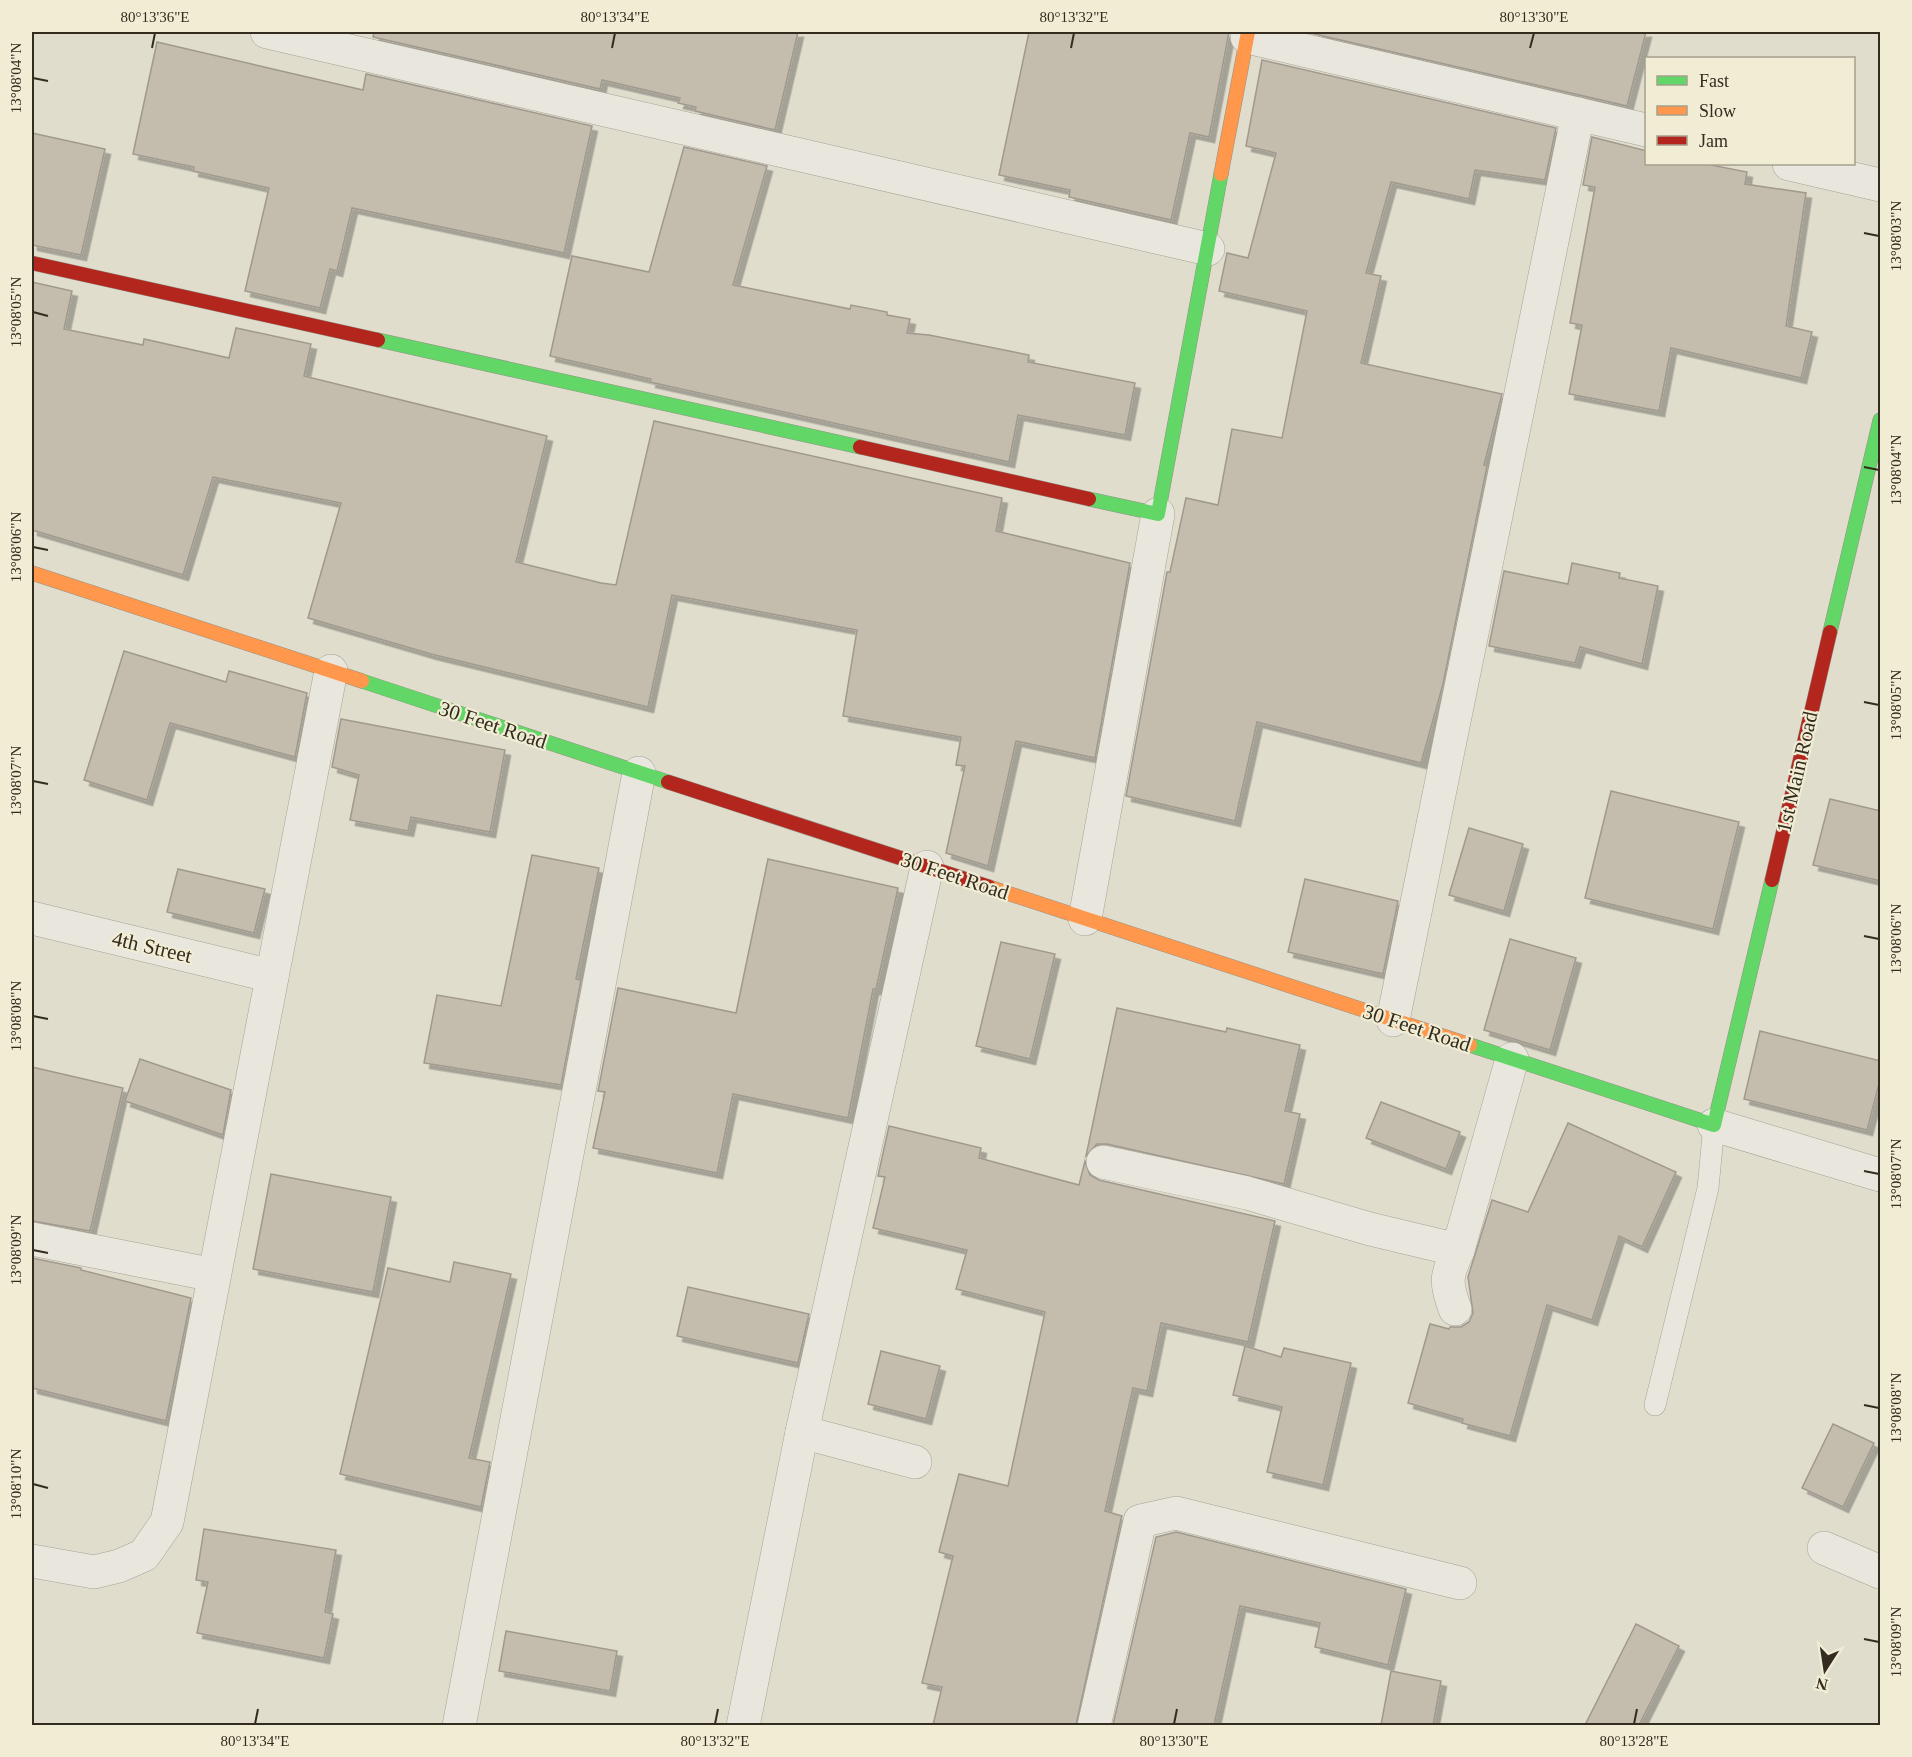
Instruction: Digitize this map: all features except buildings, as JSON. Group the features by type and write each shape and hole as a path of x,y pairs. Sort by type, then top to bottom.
{"main road":[{"path":"32,263 1158,514 1248,34"},
{"name":"1st Main Road","path":"1714,1125 1881,420"},
{"name":"30 Feet Road","path":"32,573 1714,1125"}],"street":[{"path":"267,32 1208,249"},
{"path":"1248,34 1645,130"},
{"path":"1392,1020 1578,114"},
{"path":"1793,165 1881,185"},
{"path":"1085,919 1158,514"},
{"path":"32,1561 94,1572 119,1566 144,1555 167,1522 331,671"},
{"path":"459,1725 639,773"},
{"path":"743,1725 802,1432 927,867"},
{"name":"4th Street","path":"32,918 272,976"},
{"path":"1455,1309 1446,1285 1448,1271 1458,1250 1512,1059"},
{"name":"30 Feet Road","path":"1714,1125 1881,1175"},
{"path":"1104,1162 1246,1193 1370,1229 1458,1250"},
{"path":"32,1239 214,1275"},
{"path":"802,1432 915,1462"},
{"path":"1094,1725 1140,1521 1176,1513 1460,1583"},
{"path":"1824,1548 1881,1572"}],"lane":[{"path":"1655,1405 1708,1188 1714,1125"}],"traffic: fast":[{"path":"1089,499 1158,514 1221,174"},
{"path":"378,340 860,447"},
{"path":"1830,632 1880,420"},
{"path":"362,681 668,782"},
{"path":"1470,1045 1714,1125 1772,880"}],"traffic: slow":[{"path":"1221,174 1248,32"},
{"path":"32,573 362,681"},
{"path":"989,887 1470,1045"}],"traffic: jam":[{"path":"32,263 378,340"},
{"path":"860,447 1089,499"},
{"path":"1772,880 1830,632"},
{"path":"668,782 989,887"}]}
